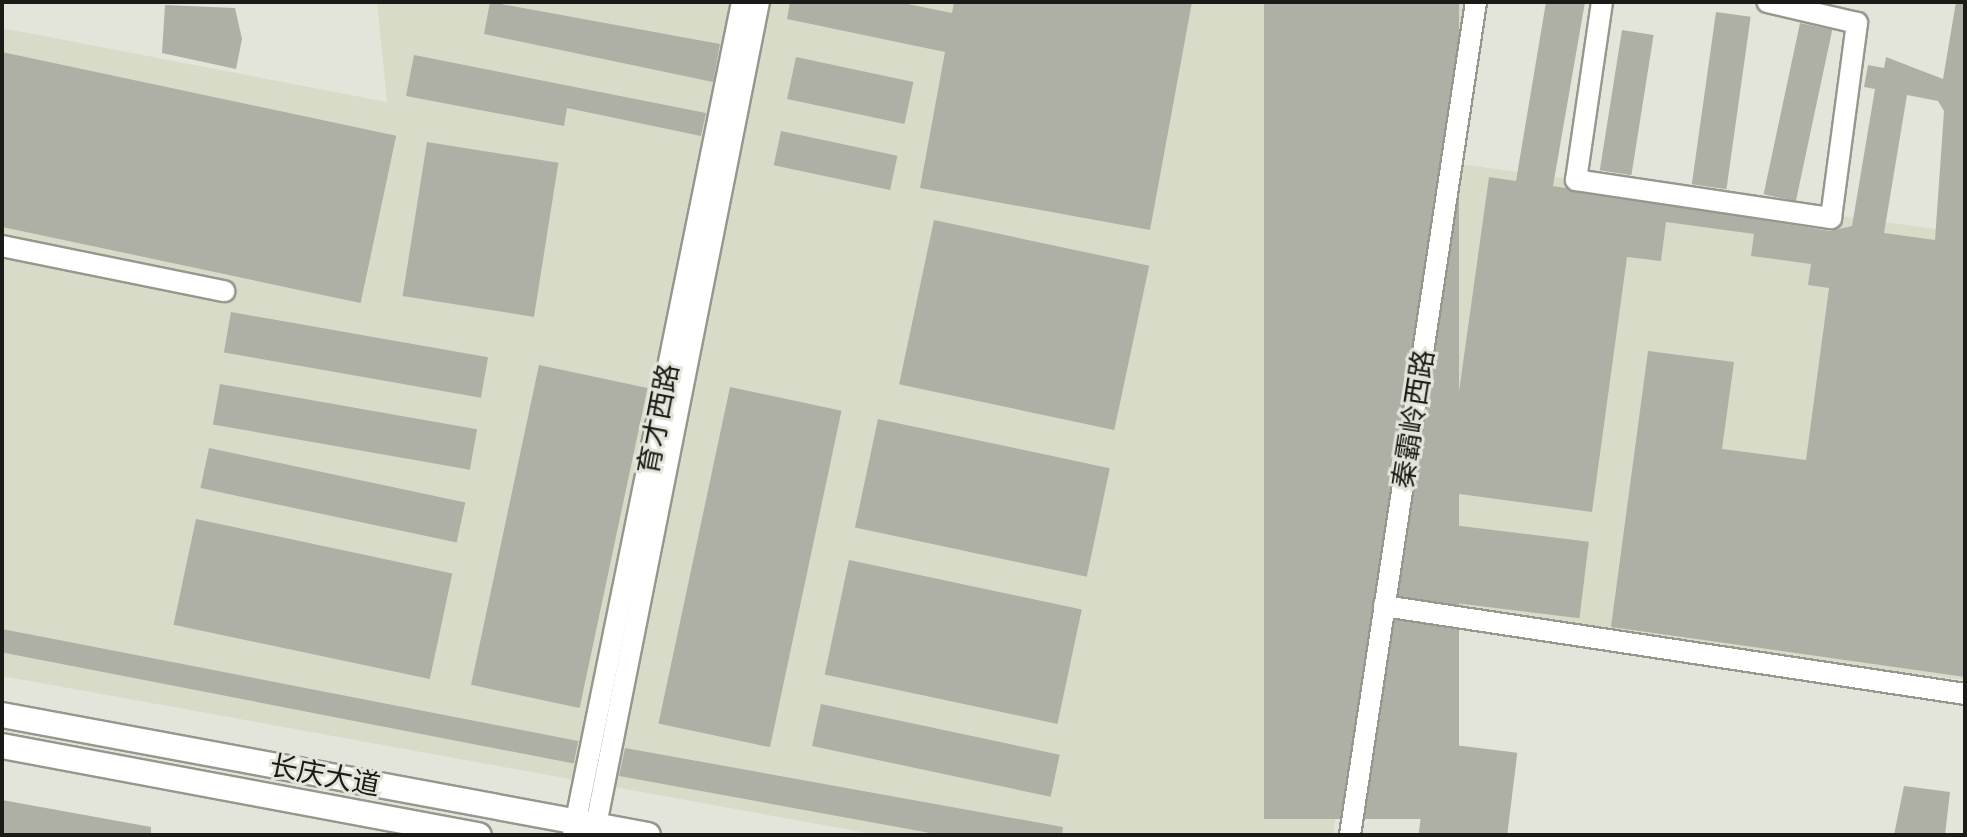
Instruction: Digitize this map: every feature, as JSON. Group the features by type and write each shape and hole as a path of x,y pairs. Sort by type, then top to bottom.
{"main road":[{"name":"长庆大道","path":"2,715 584,829 648,835"},
{"name":"长庆大道","path":"2,746 479,835"}],"street":[{"name":"育才西路","path":"584,829 742,2"},
{"name":"育才西路","path":"584,829 759,2"},
{"name":"秦霸岭西路","path":"1363,835 1390,607 1476,2"},
{"name":"秦霸岭西路","path":"1350,835 1489,2"},
{"path":"1602,2 1576,180 1831,218 1857,23 1767,2"},
{"path":"2,246 224,291"},
{"path":"1390,607 1965,694"}],"shaded area":[{"path":"377,2 1466,2 1446,162 1965,233 1965,680 1366,606 1333,835 878,835 2,676 2,28 387,102"}],"building":[{"path":"490,2 720,44 713,82 484,34"},
{"path":"790,2 898,2 952,13 954,2 1192,2 1150,230 920,188 945,52 787,19"},
{"path":"1264,2 1459,2 1459,819 1264,819"},
{"path":"1546,2 1585,2 1553,186 1830,231 1852,226 1875,89 1864,87 1868,65 1884,68 1886,57 1943,79 1956,2 1965,2 1965,677 1611,627 1648,351 1734,362 1722,449 1806,460 1829,288 1808,285 1811,264 1751,256 1754,234 1666,222 1661,261 1627,257 1592,512 1445,492 1489,177 1516,181","holes":["1907,95 1938,101 1944,111 1935,240 1884,233"]},
{"path":"165,5 235,8 242,39 236,69 162,53"},
{"path":"1716,12 1751,17 1726,189 1692,184"},
{"path":"1800,23 1832,30 1796,201 1764,194"},
{"path":"1622,30 1654,35 1631,175 1600,170"},
{"path":"2,52 396,136 361,303 2,227"},
{"path":"414,55 706,113 701,136 567,108 564,126 406,96"},
{"path":"796,57 913,82 904,124 787,99"},
{"path":"781,131 897,156 890,190 774,165"},
{"path":"427,142 558,163 534,317 403,296"},
{"path":"934,220 1149,266 1114,430 899,384"},
{"path":"231,312 488,357 481,398 224,352"},
{"path":"539,365 648,388 580,708 471,685"},
{"path":"220,384 477,429 470,470 213,424"},
{"path":"730,387 842,411 770,747 658,723"},
{"path":"878,419 1110,468 1087,577 855,528"},
{"path":"209,448 465,502 457,543 200,488"},
{"path":"196,519 452,573 430,679 174,625"},
{"path":"1436,523 1589,542 1579,618 1427,599"},
{"path":"849,560 1082,609 1057,724 825,674"},
{"path":"2,629 578,741 574,764 2,652"},
{"path":"821,704 1060,755 1051,797 812,746"},
{"path":"1430,742 1517,753 1507,835 1419,835"},
{"path":"625,748 1063,827 1062,835 941,835 619,776"},
{"path":"1904,786 1950,792 1945,835 1894,835"},
{"path":"2,800 151,827 151,835 2,835"}]}
